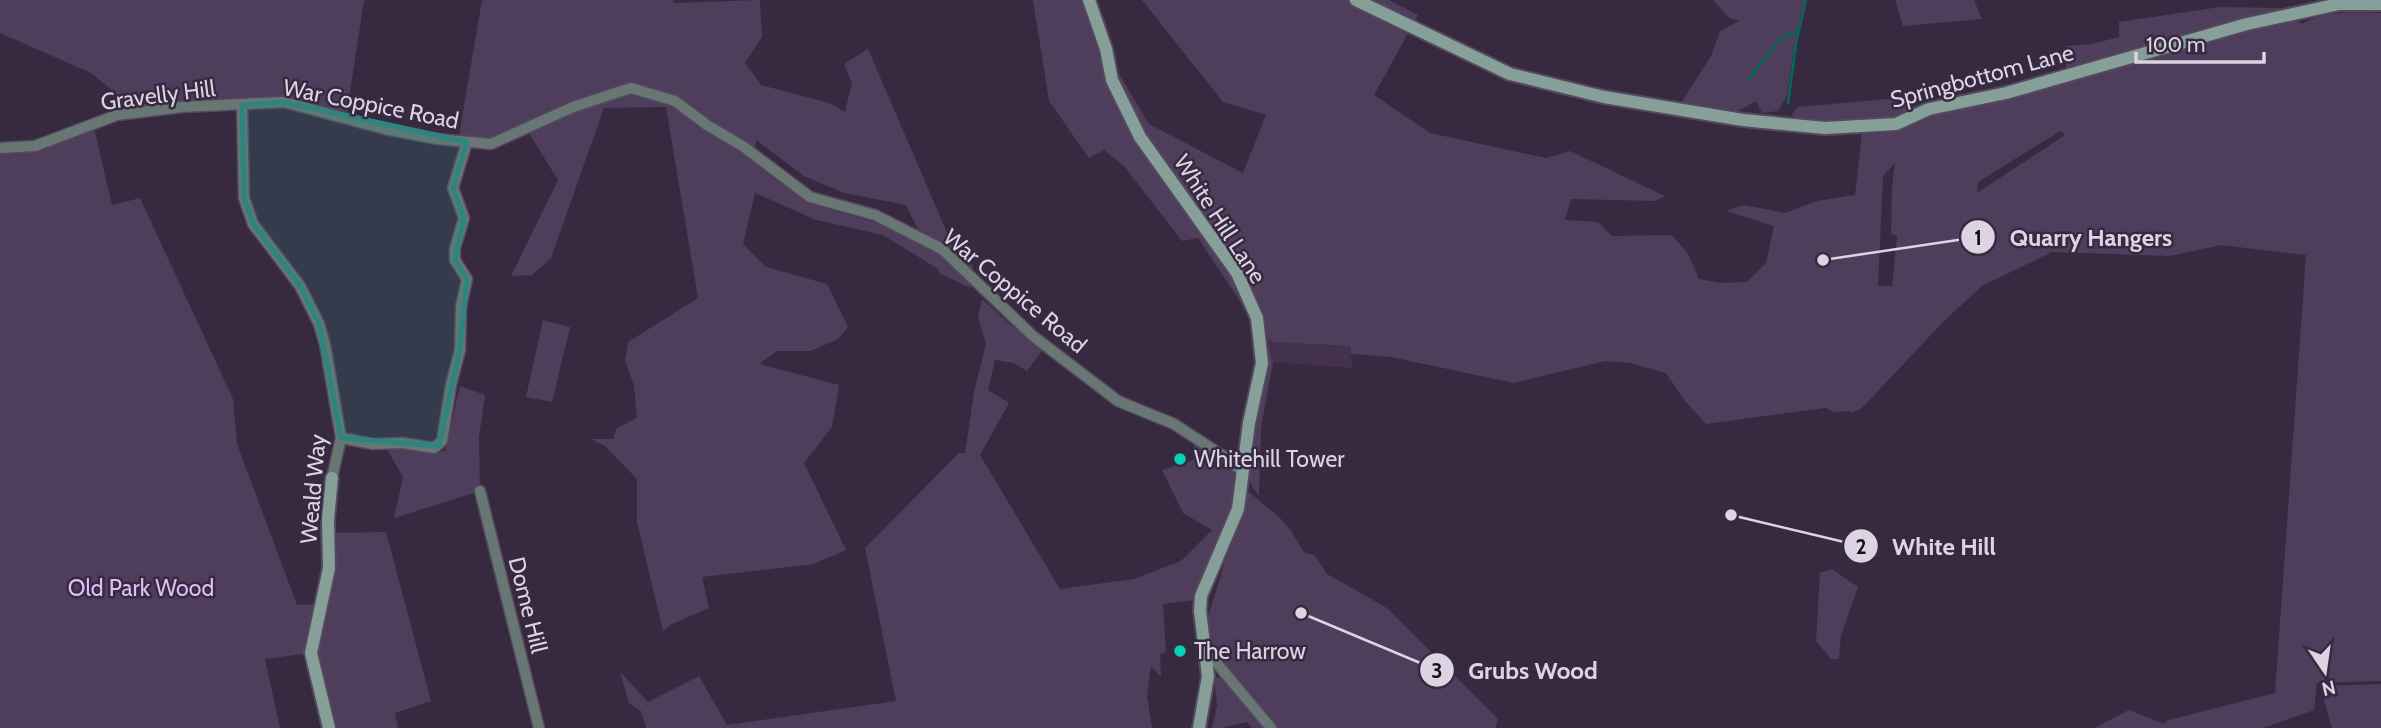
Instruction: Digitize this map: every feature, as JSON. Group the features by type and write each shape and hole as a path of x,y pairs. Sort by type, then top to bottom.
{"street":[{"name":"White Hill Lane","path":"1089,0 1106,50 1112,80 1140,137 1237,273 1257,318 1262,363 1249,423 1238,509 1201,596 1200,611 1208,676 1199,728"},
{"name":"Springbottom Lane","path":"1356,0 1510,74 1604,97 1743,120 1825,128 1896,124 1929,109 2006,93 2247,24 2339,4 2381,4"},
{"name":"War Coppice Road","path":"242,105 284,102 385,129 437,139 491,144 573,107 631,88 675,101 744,147 810,197 874,215 942,249 1033,336 1118,401 1174,424 1243,472"},
{"name":"Gravelly Hill","path":"0,148 36,146 117,115 182,107 242,105"},
{"name":"Weald Way","path":"242,105 244,198 253,224 300,286 318,324 325,345 341,438 328,509 328,568 311,653 328,728"},
{"path":"341,438 373,444 403,443 434,448 442,441 450,385 460,350 461,307 467,279 455,260 455,248 464,218 453,188 467,142"},
{"name":"Dome Hill","path":"480,491 539,728"},
{"path":"1206,657 1214,660 1270,728"}],"highlighted area":[{"path":"284,102 467,142 453,188 464,218 455,260 467,279 460,350 439,446 341,438 319,324 300,286 253,224 244,198 242,105"}],"shaded area":[{"path":"1265,339 1273,342 1350,346 1352,368 1273,362"}],"green space":[{"path":"0,0 364,0 346,119 284,102 133,107 91,73 0,33"},
{"path":"482,0 673,0 673,3 760,0 762,37 745,63 761,85 829,103 845,112 852,83 844,64 868,49 951,242 973,266 971,288 940,274 938,269 883,235 816,220 755,193 743,244 766,267 827,284 848,327 838,339 811,351 777,351 759,364 839,385 832,427 804,463 846,550 814,564 702,577 709,608 672,624 663,631 637,522 637,479 605,446 591,439 613,439 617,428 637,418 634,385 625,361 628,342 698,298 666,107 604,108 551,258 532,275 511,276 558,180 527,130 491,144 458,141","holes":["756,140 804,176 844,193 906,205 926,246 874,222 807,203 755,163"]},
{"path":"1033,0 1093,0 1118,72 1149,124 1243,173 1266,115 1223,102 1142,0 1389,0 1418,15 1374,95 1430,133 1546,158 1570,151 1665,196 1656,201 1571,199 1565,220 1598,222 1612,236 1672,235 1688,254 1699,279 1721,283 1747,282 1766,263 1774,226 1726,211 1744,205 1785,213 1817,201 1855,195 1862,132 1796,131 1792,114 1798,107 1888,99 1905,107 1927,105 2066,73 2066,46 2092,44 2119,37 2119,22 2220,7 2283,8 2302,24 2330,14 2381,13 2381,681 2317,683 2314,710 2263,728 2094,728 2129,710 2164,724 2169,720 2275,693 2306,255 2221,245 2170,256 2052,252 1982,286 1944,321 1861,409 1851,413 1834,412 1825,408 1706,424 1685,401 1666,373 1630,363 1605,361 1514,383 1391,357 1351,354 1350,346 1273,342 1266,339 1273,362 1261,428 1259,496 1250,483 1250,466 1254,423 1266,364 1265,339 1198,238 1182,241 1124,166 1104,150 1089,158 1049,101","holes":["2060,131 2065,135 1977,193 1978,182","1895,163 1891,234 1897,236 1892,286 1878,286 1883,176"]},
{"path":"1713,0 1805,0 1787,96 1778,111 1762,113 1756,101 1736,112 1681,103 1711,56 1720,31 1739,21 1728,17"},
{"path":"1895,0 1974,0 1982,19 1903,26"},
{"name":"Old Park Wood","path":"94,128 112,205 140,198 233,399 237,444 297,605 321,604 311,653 265,659 280,728 0,728 0,143 43,150"},
{"path":"982,299 1043,349 1027,371 1014,363 995,360 988,390 1009,403 980,455 1060,589 1134,579 1181,561 1212,530 1183,513 1162,470 1193,460 1194,444 1232,468 1237,475 1231,513 1221,530 1195,600 1163,604 1166,652 1160,654 1161,677 1151,666 1147,695 1152,728 646,728 641,711 629,703 620,672 648,702 699,676 727,725 896,701 865,548 959,453 965,453 974,393 986,343 978,318"},
{"path":"543,320 570,327 552,402 526,397"},
{"path":"460,386 485,395 479,438 480,491 394,518 403,477 386,448 445,451"},
{"path":"1249,492 1280,518 1304,552 1315,556 1327,574 1387,608 1498,719 1495,728 1275,728 1213,651 1208,617 1244,499"},
{"path":"386,532 431,701 395,713 398,728 334,728 316,652 333,533"},
{"path":"1832,569 1858,587 1841,635 1839,659 1831,659 1816,641 1820,573"},
{"path":"1221,677 1266,728 1252,728 1247,722 1212,728 1217,706 1214,678"},
{"path":"2381,684 2381,728 2332,728 2320,686"}],"waterway":[{"path":"1788,103 1796,44 1806,0"},
{"path":"1748,80 1778,41 1799,30"}],"place":[{"name":"Quarry Hangers","path":"1823,260"},
{"name":"Whitehill Tower","path":"1180,459"},
{"name":"White Hill","path":"1731,515"},
{"name":"Grubs Wood","path":"1301,613"},
{"name":"The Harrow","path":"1180,651"}]}
